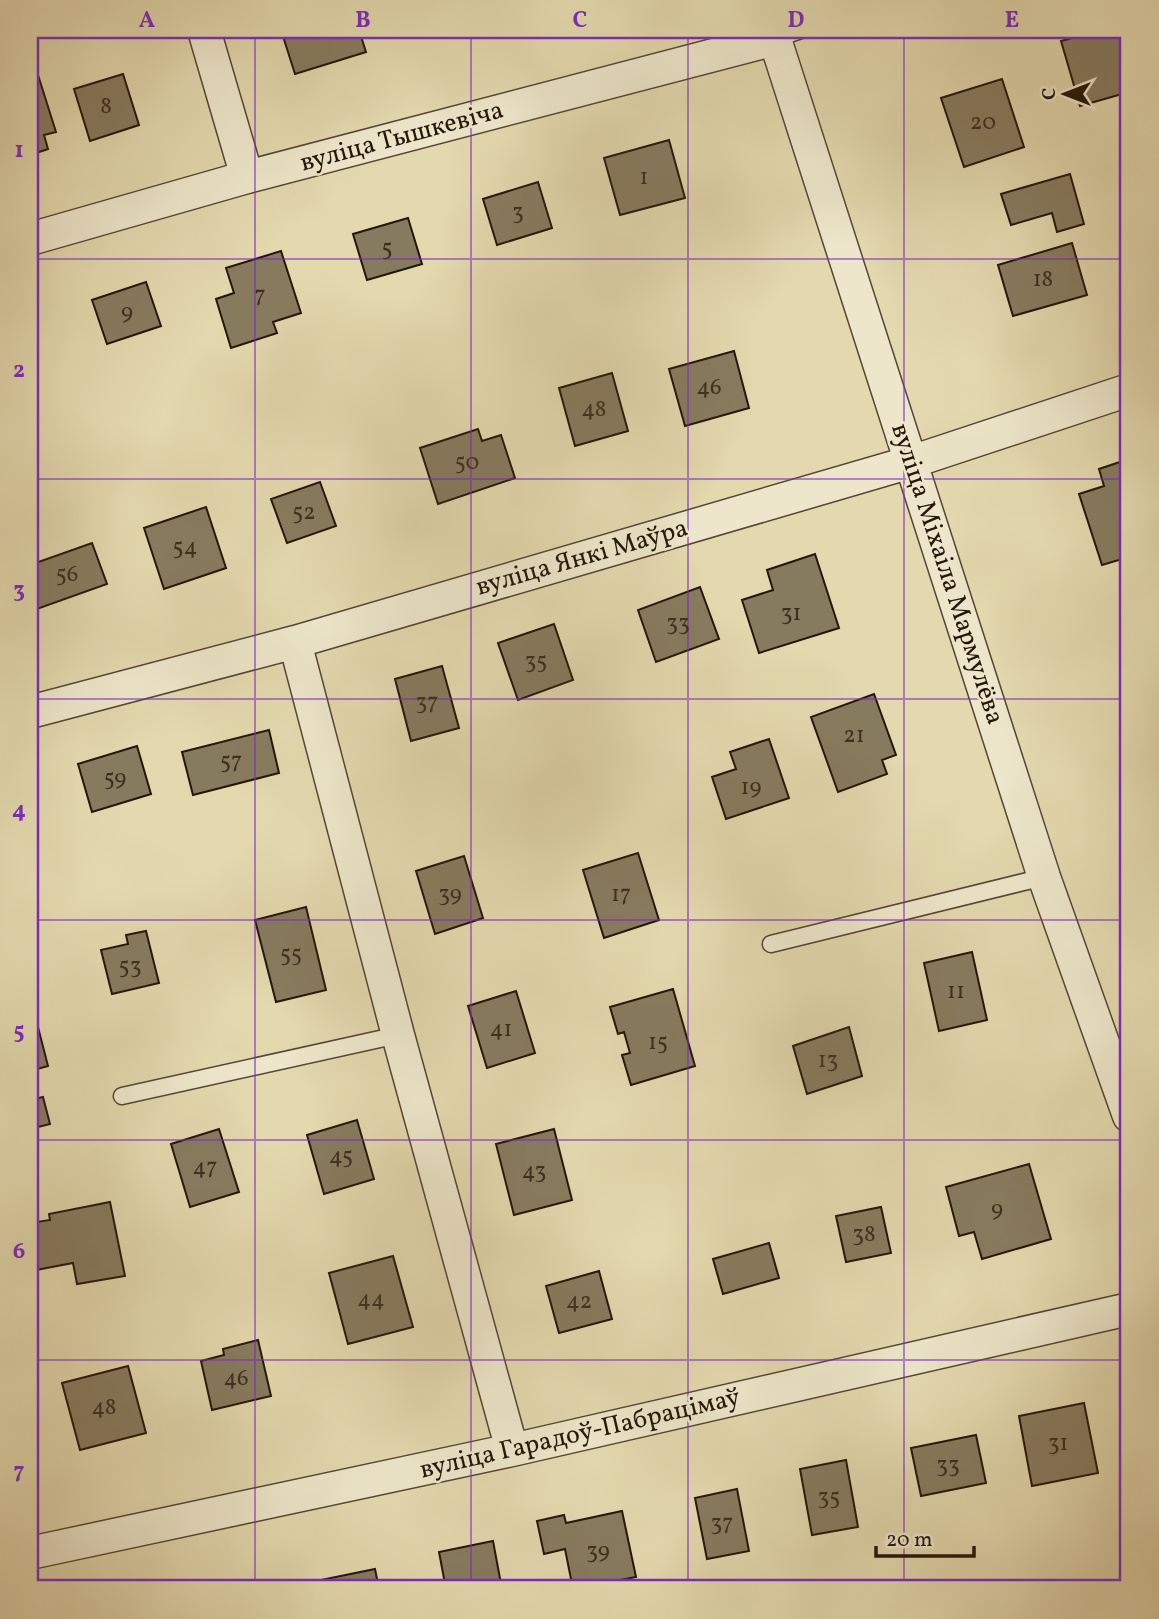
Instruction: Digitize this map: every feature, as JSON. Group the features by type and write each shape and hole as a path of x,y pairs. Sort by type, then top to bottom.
{"street":[{"path":"204,30 247,177"},
{"name":"вуліца Тышкевіча","path":"30,239 247,177 783,33"},
{"name":"вуліца Міхаіла Мармулёва","path":"783,33 911,461 1044,877 1129,1116"},
{"name":"вуліца Янкі Маўра","path":"30,712 295,642 911,461 1129,390"},
{"path":"295,642 398,1035 512,1450"},
{"name":"вуліца Гарадоў-Пабрацімаў","path":"30,1553 512,1450 1129,1308"}],"lane":[{"path":"771,944 1044,877"},
{"path":"122,1096 398,1035"}],"building":[{"path":"281,30 359,30 366,52 295,74"},
{"path":"435,30 454,30 437,36"},
{"path":"1101,30 1128,30 1129,92 1080,106 1061,41"},
{"path":"123,74 139,125 90,141 74,89"},
{"path":"38,75 56,132 44,135 48,149 30,155 30,78"},
{"path":"1002,79 1024,147 964,167 941,98"},
{"path":"669,140 685,198 620,215 604,158"},
{"path":"1070,174 1084,224 1057,232 1052,213 1011,225 1001,194"},
{"path":"538,182 552,228 497,245 483,199"},
{"path":"408,218 422,264 367,280 353,234"},
{"path":"1072,243 1087,295 1013,316 998,265"},
{"path":"281,251 301,313 273,322 277,333 231,348 216,299 234,293 226,268"},
{"path":"146,282 161,326 107,344 92,300"},
{"path":"734,351 749,408 685,426 669,369"},
{"path":"612,373 628,431 575,446 559,388"},
{"path":"478,429 482,441 501,435 515,478 438,504 420,448"},
{"path":"1129,459 1129,557 1102,565 1079,494 1104,486 1099,469"},
{"path":"320,482 336,526 287,543 271,499"},
{"path":"206,507 226,568 164,589 144,528"},
{"path":"92,543 107,584 34,610 30,600 30,565"},
{"path":"815,554 839,628 759,653 742,600 773,590 767,570"},
{"path":"700,587 719,639 656,662 638,610"},
{"path":"554,624 573,680 518,700 498,643"},
{"path":"1129,640 1129,665 1122,642"},
{"path":"442,666 459,728 411,741 395,679"},
{"path":"874,694 896,755 882,760 887,774 838,792 811,717"},
{"path":"269,730 279,773 193,795 182,752"},
{"path":"769,739 789,798 726,819 712,777 736,769 730,752"},
{"path":"137,746 151,794 92,812 78,764"},
{"path":"638,853 659,920 604,938 583,870"},
{"path":"464,856 483,918 435,934 416,871"},
{"path":"306,907 326,990 276,1002 255,920"},
{"path":"146,931 159,983 112,994 101,950 128,944 126,935"},
{"path":"972,952 987,1020 939,1031 924,963"},
{"path":"673,989 695,1066 631,1085 622,1055 630,1053 624,1032 618,1034 610,1007"},
{"path":"516,991 535,1053 487,1068 468,1006"},
{"path":"30,996 48,1066 30,1071"},
{"path":"849,1027 862,1076 807,1094 793,1046"},
{"path":"43,1097 50,1124 30,1129 30,1100"},
{"path":"357,1120 374,1179 324,1194 307,1135"},
{"path":"219,1129 239,1192 190,1207 171,1144"},
{"path":"554,1129 572,1200 514,1215 496,1144"},
{"path":"1029,1164 1051,1239 982,1259 974,1232 959,1236 946,1187"},
{"path":"110,1202 125,1276 77,1284 73,1263 36,1270 30,1223 50,1220 49,1214"},
{"path":"881,1207 891,1253 846,1262 836,1216"},
{"path":"769,1243 779,1278 723,1294 713,1259"},
{"path":"393,1256 413,1327 348,1344 329,1273"},
{"path":"599,1271 612,1319 559,1333 546,1286"},
{"path":"258,1340 271,1396 212,1410 201,1361 224,1355 223,1349"},
{"path":"128,1366 146,1433 80,1450 62,1383"},
{"path":"1084,1403 1098,1473 1032,1486 1019,1416"},
{"path":"976,1435 986,1483 921,1496 911,1448"},
{"path":"846,1460 858,1527 812,1535 800,1469"},
{"path":"737,1489 749,1551 707,1559 695,1498"},
{"path":"622,1511 636,1577 573,1589 565,1549 544,1554 537,1521 564,1515 566,1523"},
{"path":"493,1541 502,1589 446,1589 439,1552"},
{"path":"375,1569 379,1589 323,1589 321,1580"}]}
